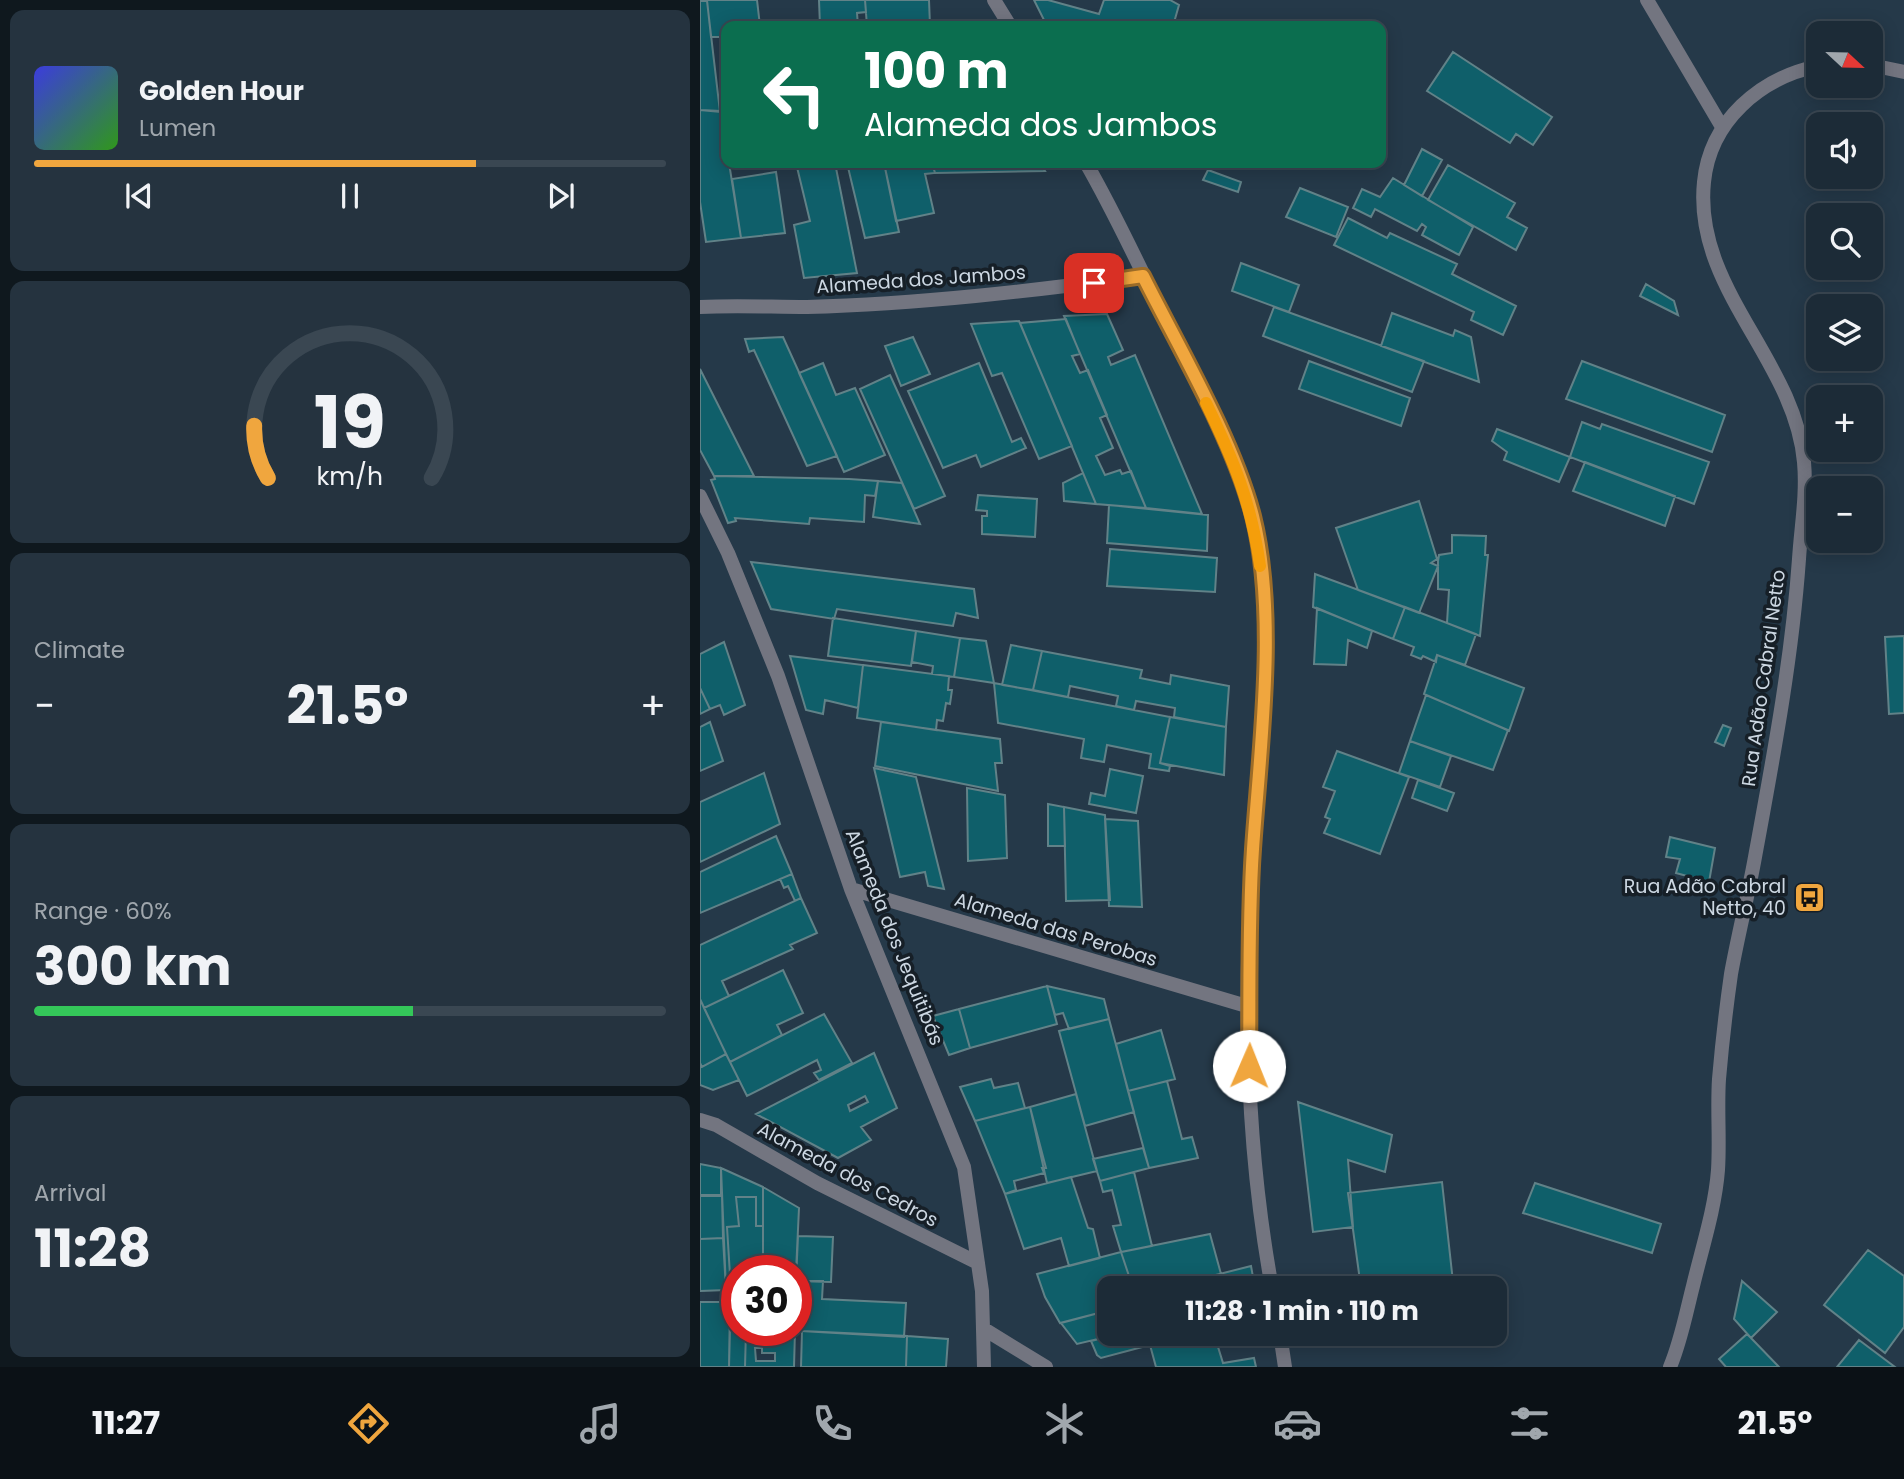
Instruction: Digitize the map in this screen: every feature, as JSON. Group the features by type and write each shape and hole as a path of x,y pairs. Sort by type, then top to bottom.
{"street":[{"path":"994,0 1007,21"},
{"path":"1647,0 1722,127"},
{"path":"1883,68 1904,72"},
{"name":"Rua Adão Cabral Netto","path":"1670,1367 1678,1347 1705,1239 1718,1172 1719,1080 1732,973 1755,857 1789,653 1805,500 1804,459 1792,410 1769,362 1730,296 1710,242 1703,206 1704,181 1709,154 1722,127 1750,95 1806,69"},
{"path":"1089,168 1233,459 1253,517 1262,575 1265,704 1252,872 1249,1066 1262,1233 1270,1276"},
{"name":"Alameda dos Jambos","path":"700,307 808,307 949,298 1045,290 1143,276"},
{"name":"Alameda dos Jequitibás","path":"700,496 728,553 778,676 851,889 964,1167 978,1264 984,1329 984,1367"},
{"name":"Alameda das Perobas","path":"851,889 1250,1007"},
{"name":"Alameda dos Cedros","path":"700,1120 978,1264"},
{"path":"984,1329 1046,1367"},
{"path":"1282,1346 1285,1367"}],"building":[{"path":"707,0 757,0 759,21 721,21 721,37 711,37"},
{"path":"819,0 865,0 866,12 857,13 858,21 820,21"},
{"path":"865,0 929,0 930,21 867,21"},
{"path":"1034,0 1048,0 1099,14 1104,0 1170,0 1179,5 1174,21 1044,21"},
{"path":"700,1 707,1 720,112 700,110"},
{"path":"1453,52 1552,117 1533,145 1516,134 1510,143 1427,91"},
{"path":"700,110 721,111 721,168 730,168 741,238 706,242 700,202"},
{"path":"1422,149 1442,160 1422,196 1404,185"},
{"path":"1448,165 1515,203 1507,217 1527,228 1516,250 1428,200"},
{"path":"797,168 836,168 857,273 804,278 794,225 810,221"},
{"path":"848,168 885,168 899,232 865,238"},
{"path":"885,168 934,168 935,173 925,174 934,213 896,221"},
{"path":"934,168 1043,168 1045,171 935,173"},
{"path":"1208,170 1241,182 1238,192 1203,180"},
{"path":"776,172 785,233 741,238 732,179"},
{"path":"1393,178 1473,227 1459,255 1422,235 1426,227 1422,224 1417,231 1375,209 1371,217 1353,208 1362,189 1380,197"},
{"path":"1300,188 1348,207 1336,237 1286,217"},
{"path":"1348,218 1387,238 1390,233 1457,264 1452,274 1516,306 1503,335 1471,320 1474,312 1334,245"},
{"path":"1241,263 1299,285 1289,312 1232,291"},
{"path":"1646,284 1674,301 1678,315 1640,296"},
{"path":"1274,307 1424,361 1412,392 1263,336"},
{"path":"1392,313 1453,336 1455,330 1471,337 1479,382 1381,346"},
{"path":"1107,314 1123,350 1108,357 1111,365 1135,355 1202,514 1146,508 1064,316"},
{"path":"1066,319 1080,354 1072,356 1080,373 1088,370 1107,415 1100,418 1113,448 1096,456 1105,475 1120,470 1122,474 1131,471 1146,508 1096,504 1020,323"},
{"path":"1019,321 1072,446 1039,459 1002,373 992,376 971,324"},
{"path":"783,337 837,456 807,466 754,350 749,352 745,339"},
{"path":"913,337 930,374 901,386 885,346"},
{"path":"1309,361 1410,398 1401,426 1299,389"},
{"path":"1582,361 1725,415 1712,452 1566,399"},
{"path":"823,363 836,395 855,388 885,455 844,472 799,373"},
{"path":"979,363 1012,442 1021,438 1026,448 981,467 976,455 943,468 908,391"},
{"path":"700,369 754,476 714,476 700,450"},
{"path":"890,375 945,496 914,509 860,389"},
{"path":"1582,422 1600,429 1602,424 1709,462 1694,504 1570,457"},
{"path":"1497,429 1570,457 1559,482 1504,460 1507,452 1492,441"},
{"path":"1585,462 1675,496 1665,526 1573,491"},
{"path":"1083,473 1096,504 1064,501 1063,483"},
{"path":"714,476 878,481 875,496 865,495 864,522 810,518 809,524 735,518 736,521 728,523 711,480 715,479"},
{"path":"878,481 902,483 920,524 873,517"},
{"path":"978,495 1037,499 1035,537 982,534 982,516 987,516 987,511 976,510"},
{"path":"1419,501 1437,559 1431,563 1438,566 1419,613 1358,590 1336,528"},
{"path":"1109,505 1208,515 1207,551 1107,543"},
{"path":"1452,535 1486,536 1485,555 1488,555 1480,636 1447,623 1449,590 1438,589 1438,561 1439,555 1452,553"},
{"path":"1110,549 1217,558 1215,592 1107,586"},
{"path":"751,562 974,589 978,618 956,613 953,626 837,609 834,619 771,609"},
{"path":"1315,574 1405,607 1393,639 1313,607"},
{"path":"1405,607 1476,634 1465,665 1437,655 1436,662 1423,656 1421,659 1411,655 1414,647 1393,639"},
{"path":"1317,608 1372,631 1367,648 1348,640 1346,665 1314,664"},
{"path":"833,618 916,631 911,666 828,656"},
{"path":"916,631 960,638 954,677 932,674 933,666 912,662"},
{"path":"1904,636 1904,713 1889,714 1885,637"},
{"path":"960,638 986,641 994,683 954,677"},
{"path":"724,642 745,705 724,715 720,705 710,709 700,688 700,654"},
{"path":"1011,645 1042,651 1033,690 1002,685"},
{"path":"1042,651 1142,670 1140,678 1170,684 1171,675 1229,686 1226,727 1174,717 1175,708 1136,701 1134,710 1116,706 1118,696 1070,686 1068,697 1033,690"},
{"path":"1437,655 1524,688 1509,731 1424,694"},
{"path":"790,656 863,665 858,708 825,700 823,714 806,710"},
{"path":"863,665 949,676 948,690 952,690 950,704 946,703 943,721 937,720 936,730 857,718"},
{"path":"994,683 1170,717 1160,763 1170,766 1169,771 1149,768 1151,754 1107,745 1104,762 1081,758 1084,739 998,723"},
{"path":"700,688 710,709 700,714"},
{"path":"1426,695 1508,730 1493,770 1410,741"},
{"path":"1170,717 1226,727 1224,775 1160,763"},
{"path":"710,722 723,761 700,771 700,727"},
{"path":"881,722 1000,739 1002,763 995,763 998,791 875,766"},
{"path":"1723,725 1731,728 1724,746 1715,742"},
{"path":"1410,741 1451,756 1440,787 1399,773"},
{"path":"1337,751 1409,777 1380,854 1324,833 1330,819 1325,817 1335,791 1323,787"},
{"path":"874,768 916,777 944,889 928,886 925,872 900,877"},
{"path":"1110,769 1143,776 1136,813 1089,804 1091,793 1105,796"},
{"path":"764,773 780,824 700,862 700,802"},
{"path":"1418,780 1454,793 1447,811 1412,798"},
{"path":"967,788 1005,795 1007,858 968,861"},
{"path":"1048,804 1064,807 1065,846 1048,846"},
{"path":"1064,807 1105,815 1110,900 1066,901"},
{"path":"1105,819 1138,821 1142,907 1109,906"},
{"path":"776,836 792,874 700,913 700,872"},
{"path":"1670,837 1715,848 1709,882 1676,873 1680,859 1666,857"},
{"path":"792,874 801,898 795,901 788,886 784,888 780,879"},
{"path":"801,898 817,933 790,945 793,949 722,981 729,996 704,1008 700,999 700,945"},
{"path":"783,970 803,1013 777,1025 782,1035 730,1062 704,1008"},
{"path":"1047,986 1104,999 1109,1019 1069,1029 1063,1013 1055,1015"},
{"path":"1047,986 1057,1024 970,1048 959,1009"},
{"path":"700,999 726,1054 702,1067 700,1063"},
{"path":"959,1009 970,1048 949,1055 933,1016"},
{"path":"824,1014 852,1063 819,1080 814,1073 821,1070 817,1060 747,1096 730,1062"},
{"path":"1109,1019 1134,1112 1085,1126 1059,1031"},
{"path":"1161,1030 1175,1079 1128,1091 1116,1044"},
{"path":"874,1053 897,1108 861,1127 871,1140 838,1158 756,1114","holes":["865,1096 868,1102 850,1111 848,1105"]},
{"path":"726,1054 739,1080 713,1090 700,1085 700,1063 702,1067"},
{"path":"991,1079 994,1088 1018,1083 1025,1108 975,1121 960,1087"},
{"path":"1167,1081 1182,1139 1192,1137 1198,1158 1149,1168 1128,1091"},
{"path":"1076,1094 1097,1171 1047,1183 1030,1107"},
{"path":"1298,1102 1392,1135 1385,1172 1348,1160 1353,1227 1313,1232"},
{"path":"1030,1107 1046,1168 1042,1168 1044,1173 1014,1181 1016,1190 1005,1194 975,1121"},
{"path":"1143,1148 1149,1168 1100,1181 1093,1159"},
{"path":"700,1164 721,1168 721,1195 700,1195"},
{"path":"721,1168 763,1187 763,1226 756,1226 756,1197 736,1197 739,1226 727,1227 729,1255 725,1255"},
{"path":"1134,1172 1152,1246 1121,1252 1113,1226 1121,1225 1112,1190 1103,1192 1100,1181"},
{"path":"1071,1177 1088,1228 1093,1229 1100,1258 1069,1266 1061,1238 1024,1249 1005,1194"},
{"path":"1442,1182 1452,1276 1359,1276 1348,1193"},
{"path":"1535,1183 1661,1224 1652,1253 1523,1213"},
{"path":"763,1187 799,1208 797,1255 763,1255"},
{"path":"700,1196 722,1196 723,1238 700,1239"},
{"path":"736,1197 756,1197 756,1226 763,1226 763,1255 729,1255 727,1227 739,1226"},
{"path":"1210,1234 1221,1274 1129,1276 1121,1252"},
{"path":"798,1236 833,1237 831,1282 812,1281 812,1255 797,1255"},
{"path":"723,1238 721,1290 700,1291 700,1239"},
{"path":"1868,1250 1904,1276 1904,1327 1885,1353 1824,1305"},
{"path":"1121,1252 1129,1276 1097,1276 1097,1313 1060,1323 1045,1297 1037,1274"},
{"path":"1251,1266 1253,1276 1212,1276"},
{"path":"812,1281 823,1281 822,1299 906,1303 904,1337 812,1332"},
{"path":"1742,1281 1777,1312 1751,1338 1734,1319"},
{"path":"700,1302 721,1302 721,1346 729,1346 729,1367 700,1367"},
{"path":"1097,1313 1097,1339 1077,1344 1061,1323"},
{"path":"812,1331 907,1336 906,1367 801,1367 802,1346 812,1346"},
{"path":"1747,1334 1779,1367 1726,1367 1719,1359"},
{"path":"907,1336 948,1339 946,1367 906,1367"},
{"path":"1097,1340 1097,1346 1146,1346 1101,1358 1091,1341"},
{"path":"1859,1340 1895,1367 1837,1367"},
{"path":"730,1346 746,1346 745,1367 729,1367"},
{"path":"746,1346 795,1346 794,1367 745,1367","holes":["755,1348 762,1348 762,1353 775,1353 775,1361 756,1361"]},
{"path":"1150,1346 1218,1346 1223,1363 1254,1358 1256,1367 1156,1367"}],"slow traffic":[{"path":"1206,403 1233,459 1253,517 1260,566"}],"place":[{"name":"Rua Adão Cabral Netto, 40","path":"1809,897"}],"route":[{"path":"1094,283 1143,276 1233,459 1253,517 1262,575 1265,704 1252,872 1249,1066"}]}
